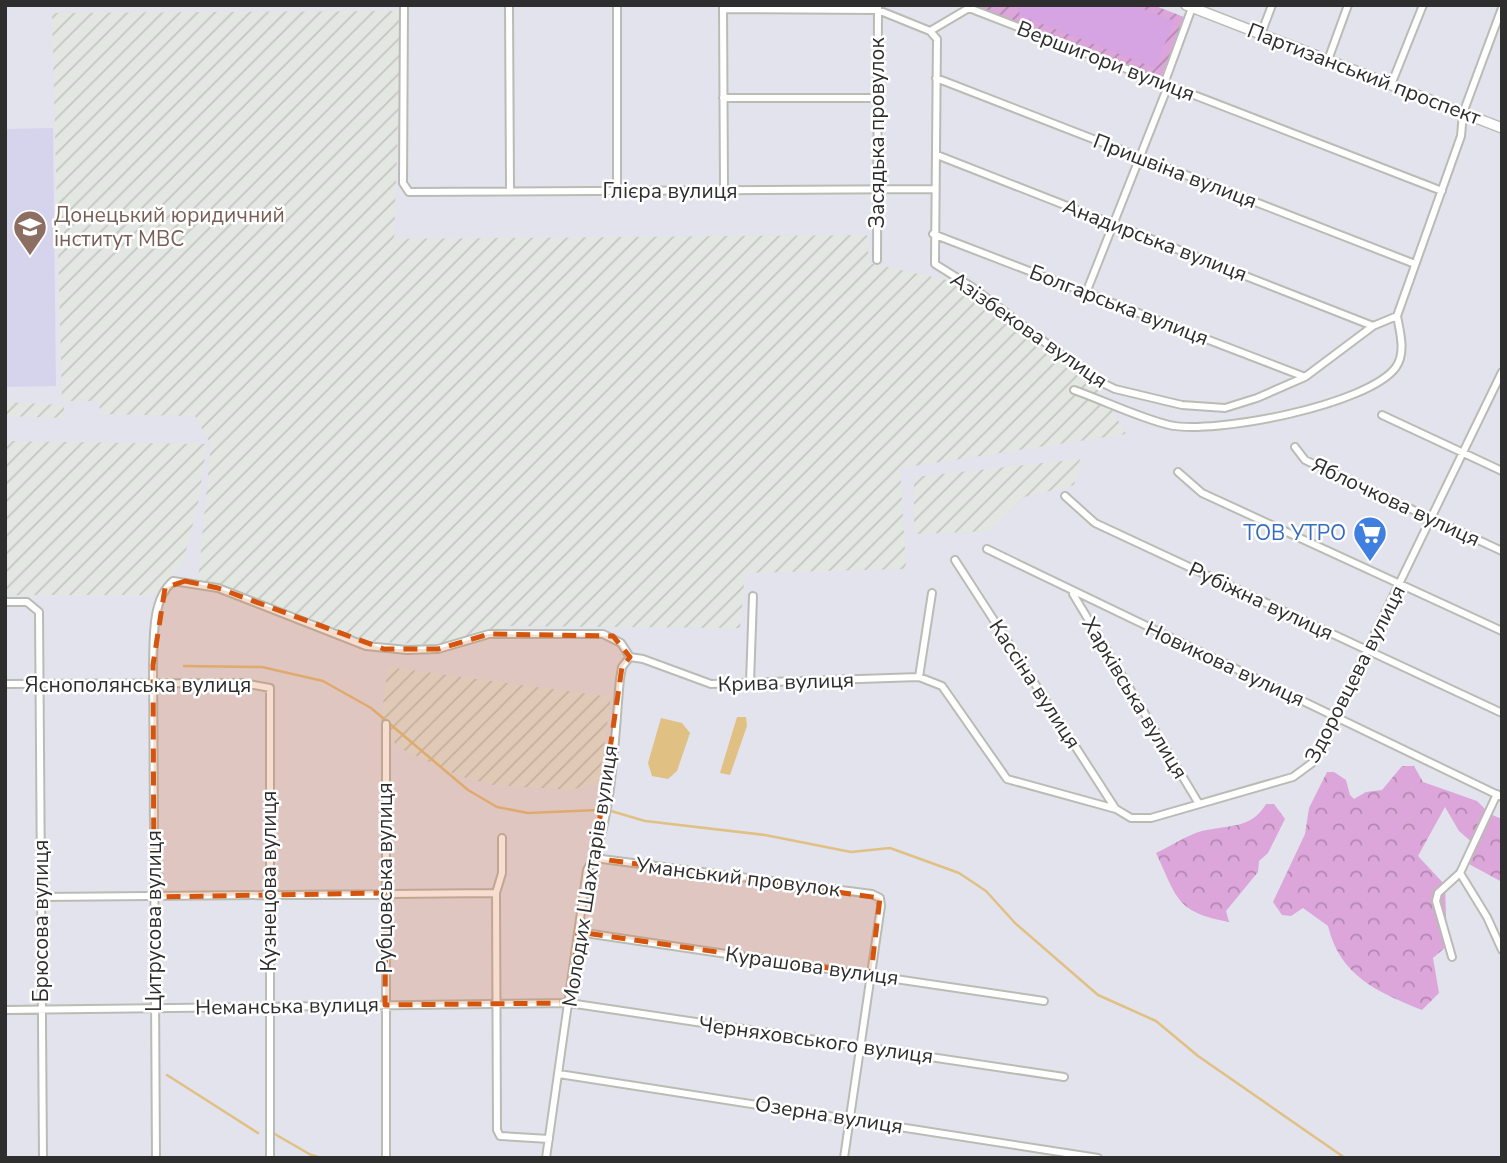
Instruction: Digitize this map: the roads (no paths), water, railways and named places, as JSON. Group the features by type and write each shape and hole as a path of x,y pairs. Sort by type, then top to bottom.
{"street":[{"name":"Глієра вулиця","path":"404,5 406,191 934,189"},
{"path":"509,5 510,191"},
{"path":"617,5 617,191"},
{"path":"1261,34 1272,5"},
{"path":"1328,60 1348,5"},
{"path":"1391,85 1423,5"},
{"path":"1086,293 1166,91 1164,84 1191,6"},
{"name":"Партизанський проспект","path":"1191,6 1502,128"},
{"path":"724,190 723,7 877,8 929,31 937,39 937,155 933,234"},
{"name":"Засядька провулок","path":"877,8 877,260"},
{"name":"Вершигори вулиця","path":"929,31 969,8 1442,191"},
{"path":"1074,390 1168,425 1201,429 1318,408 1384,380 1398,365 1402,342 1397,316 1461,136 1463,113 1502,8"},
{"name":"Пришвіна вулиця","path":"936,78 1415,264"},
{"path":"723,98 877,98"},
{"name":"Анадирська вулиця","path":"937,155 1373,326"},
{"name":"Азізбекова вулиця","path":"933,234 933,257 940,268 972,287 1092,378 1115,389 1182,405 1225,408 1305,377 1373,326 1397,316"},
{"name":"Болгарська вулиця","path":"933,234 1305,377"},
{"name":"Здоровцева вулиця","path":"919,677 942,686 1007,779 1116,809 1131,817 1151,818 1303,771 1312,763 1338,716 1498,388 1502,372"},
{"path":"1382,415 1502,471"},
{"name":"Яблочкова вулиця","path":"1295,447 1305,460 1502,551"},
{"path":"1178,472 1202,493 1502,631"},
{"name":"Рубіжна вулиця","path":"1065,496 1095,523 1502,713"},
{"name":"Новикова вулиця","path":"987,549 1500,796"},
{"name":"Кассіна вулиця","path":"955,560 1116,809"},
{"name":"Цитрусова вулиця","path":"156,1158 153,683 156,614 165,588 173,582 218,587 366,646 407,650 438,649 489,634"},
{"name":"Харківська вулиця","path":"1072,592 1199,804"},
{"path":"919,677 932,593"},
{"path":"750,683 753,596"},
{"name":"Брюсова вулиця","path":"5,602 27,602 39,612 43,1158"},
{"name":"Крива вулиця","path":"489,634 603,634 621,643 630,657 643,659 698,682 750,683 919,677"},
{"name":"Молодих Шахтарів вулиця","path":"546,1158 587,870 594,859 607,802 622,667 630,657"},
{"name":"Яснополянська вулиця","path":"5,684 243,683 270,688"},
{"name":"Кузнецова вулиця","path":"270,688 270,1158"},
{"name":"Рубцовська вулиця","path":"386,724 386,1158"},
{"path":"1452,957 1436,901 1438,893 1461,873 1500,796"},
{"path":"502,838 502,873 496,893 498,1133 549,1139"},
{"name":"Уманський провулок","path":"594,859 872,894 880,898 881,906 871,974"},
{"path":"1461,873 1487,917 1502,950"},
{"path":"41,897 496,893"},
{"name":"Курашова вулиця","path":"578,932 1044,1001"},
{"path":"844,1158 871,974"},
{"name":"Неманська вулиця","path":"5,1010 569,1003"},
{"name":"Черняховського вулиця","path":"569,1003 1064,1077"},
{"name":"Озерна вулиця","path":"558,1074 1098,1158"}],"waterway":[{"path":"184,666 262,667 323,681 371,708 468,790 497,807 528,813 598,810"},
{"path":"611,811 645,821 765,835 851,852 890,848 959,873 986,891 1015,923 1098,995 1156,1021 1198,1056 1345,1158"},
{"path":"167,1075 258,1133"},
{"path":"273,1133 311,1155 322,1158"}],"place":[{"name":"Донецький юридичний інститут МВС","path":"30,257"},
{"name":"ТОВ УТРО","path":"1370,563"}]}
